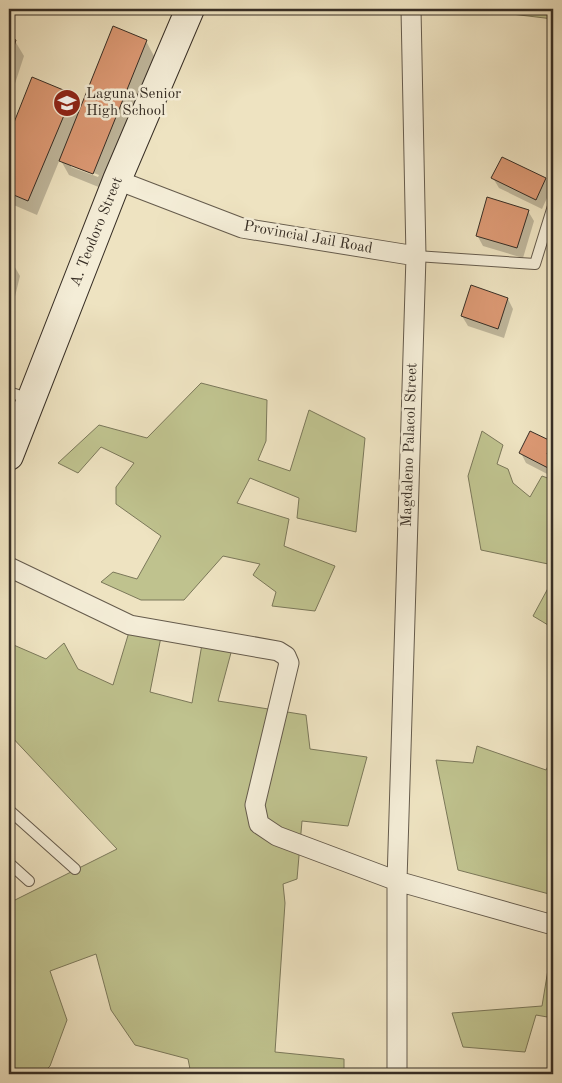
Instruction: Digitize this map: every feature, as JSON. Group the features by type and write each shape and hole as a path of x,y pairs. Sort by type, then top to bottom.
{"street":[{"name":"A. Teodoro Street","path":"9,456 20,396 118,180 190,9"},
{"name":"Magdaleno Palacol Street","path":"398,1074 397,882 416,256 411,9"},
{"name":"Provincial Jail Road","path":"118,180 242,228 416,256"},
{"path":"9,567 130,625 278,651 286,656 289,663 255,805 259,824 277,836 397,882 553,925"}],"lane":[{"path":"416,256 535,264 553,206"},
{"path":"9,810 75,869"},
{"path":"9,863 29,881"}],"green space":[{"path":"470,9 553,9 553,19"},
{"path":"201,383 267,400 266,441 258,460 290,471 309,410 365,438 356,532 297,518 299,498 250,478 237,503 289,519 284,546 335,566 315,611 272,606 276,592 253,575 260,564 223,556 184,600 141,600 101,582 113,572 137,579 161,536 116,504 116,487 134,463 101,447 78,473 58,463 99,425 147,438"},
{"path":"482,431 503,445 497,464 508,469 513,483 530,497 542,476 553,480 553,565 481,550 468,476"},
{"path":"553,579 553,628 533,616"},
{"path":"129,632 161,637 150,692 192,703 202,644 232,649 218,701 306,715 310,749 367,757 348,826 302,821 297,879 283,884 285,903 275,1052 344,1059 344,1074 191,1074 188,1059 135,1045 111,1010 96,954 50,971 67,1020 50,1066 42,1074 9,1074 9,903 117,849 9,734 9,696 14,690 9,687 9,643 46,659 64,643 78,669 113,685"},
{"path":"477,746 546,770 553,757 553,895 458,870 436,760 473,763"},
{"path":"553,939 553,1018 536,1015 525,1052 463,1047 452,1013 542,1006"}],"building":[{"path":"113,26 147,40 93,174 59,161"},
{"path":"9,37 16,40 9,63"},
{"path":"32,77 73,94 28,201 9,193 9,135"},
{"path":"502,157 546,178 536,200 491,178"},
{"path":"487,197 529,210 517,248 476,236"},
{"path":"471,285 508,298 498,329 461,316"},
{"path":"530,431 553,442 547,454 553,457 550,469 519,453"}],"place":[{"name":"Laguna Senior High School","path":"67,103"}]}
